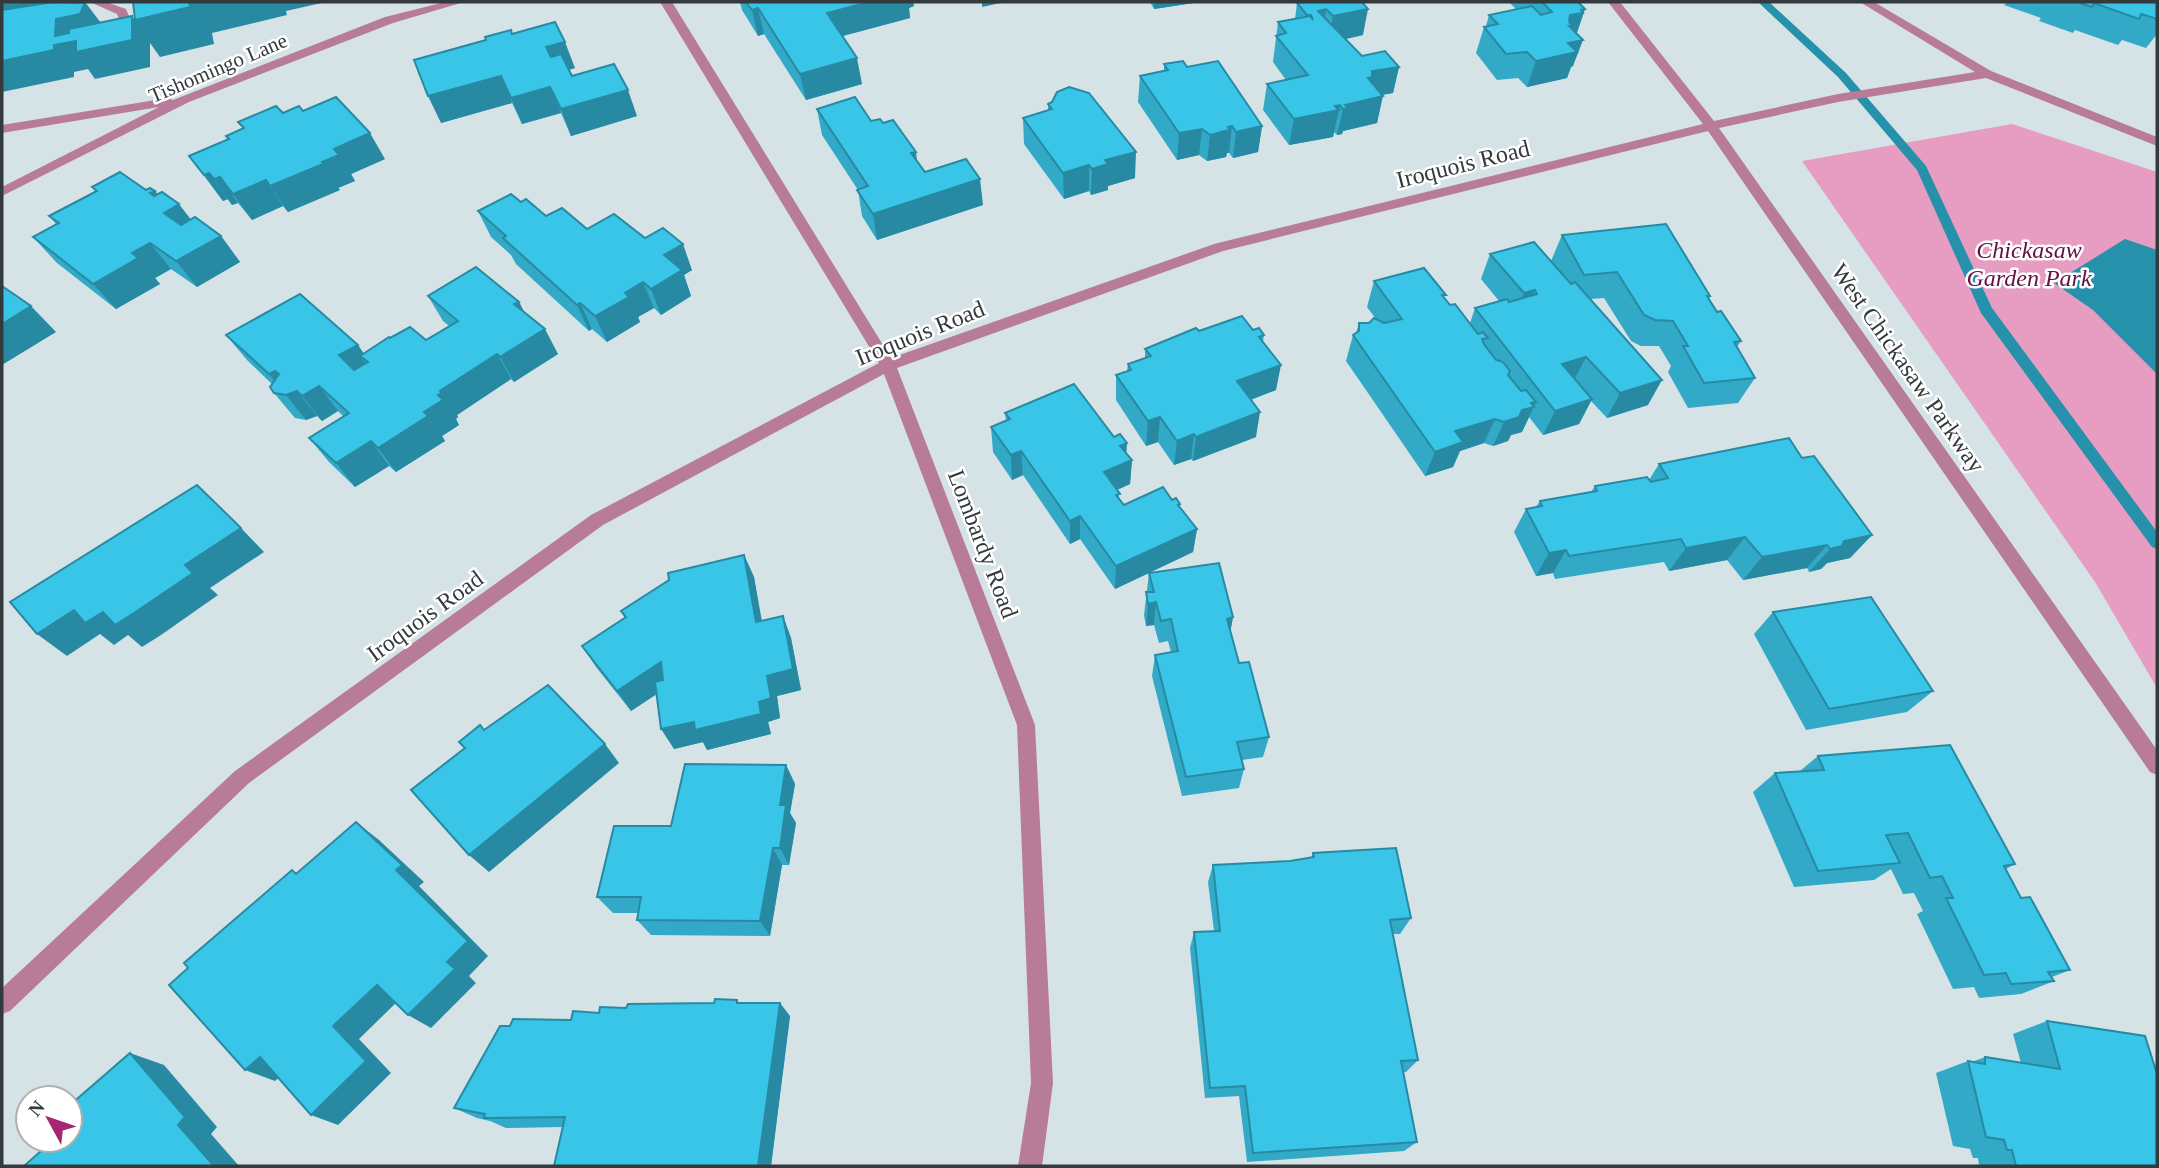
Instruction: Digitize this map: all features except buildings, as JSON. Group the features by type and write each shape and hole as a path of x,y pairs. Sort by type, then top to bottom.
{"street":[{"path":"96,2 122,12 133,42"},
{"name":"Tishomingo Lane","path":"2,192 186,99 389,20 458,2"},
{"name":"Lombardy Road","path":"666,2 888,366 1026,724 1042,1083 1030,1166"},
{"name":"West Chickasaw Parkway","path":"1614,2 1711,126 2157,766"},
{"path":"1866,2 1987,74 2157,142"},
{"name":"Iroquois Road","path":"2,1003 242,776 585,528 888,366 1219,247 1711,126 1838,98 1987,74"},
{"path":"2,129 186,99"}],"green space":[{"name":"Chickasaw Garden Park","path":"2012,124 2157,172 2157,688 2095,582 1802,161"}],"water":[{"path":"2125,239 2157,250 2157,374 2093,310 2054,283"}],"waterway":[{"path":"1763,2 1842,75 1922,169 1986,310 2157,543"}]}
